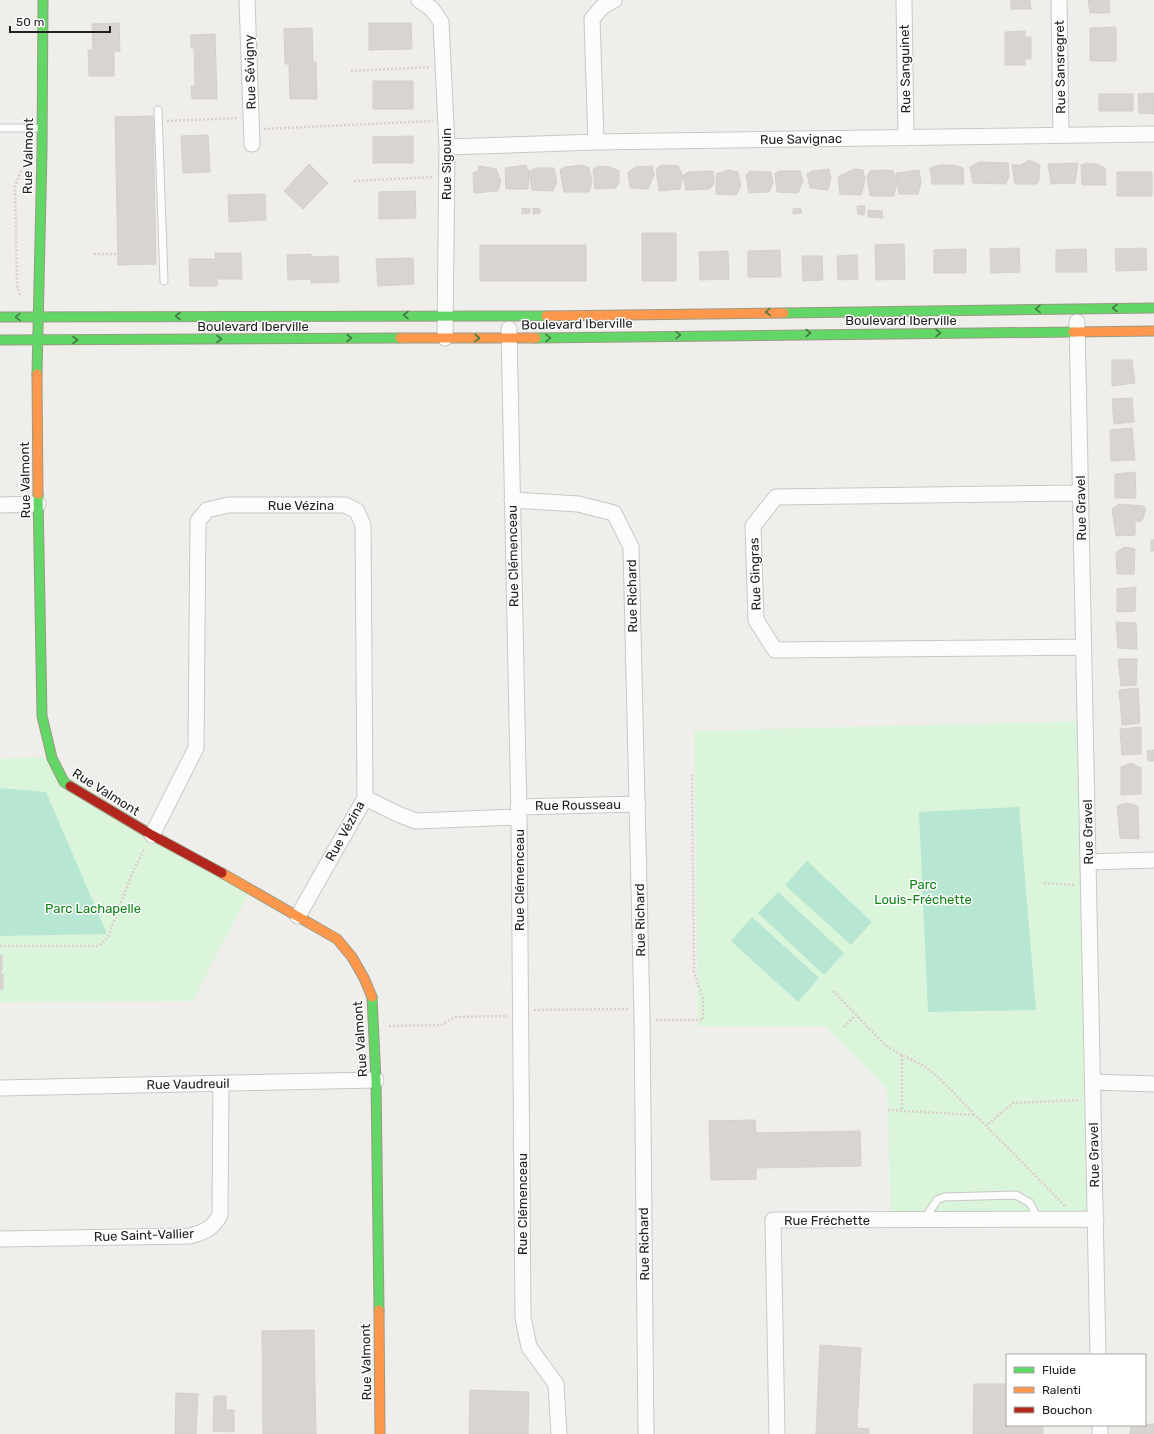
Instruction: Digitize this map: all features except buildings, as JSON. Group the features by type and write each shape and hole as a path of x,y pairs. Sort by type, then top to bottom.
{"street":[{"name":"Rue Valmont","path":"43,0 36,340 42,716 49,757 55,770 64,782 152,835 337,939 352,957 364,978 373,1001 376,1080 380,1434"},
{"name":"Rue Sévigny","path":"247,0 252,130"},
{"name":"Rue Sigouin","path":"420,0 432,9 441,22 447,147 445,338"},
{"path":"596,142 592,20 602,7 614,0"},
{"name":"Rue Sanguinet","path":"904,0 906,138"},
{"name":"Rue Sansregret","path":"1059,0 1061,135"},
{"name":"Rue Savignac","path":"447,147 596,142 1154,134"},
{"name":"Rue Gravel","path":"1077,308 1098,1354"},
{"name":"Boulevard Iberville","path":"0,317 510,316 1154,308"},
{"name":"Rue Clémenceau","path":"510,316 509,338 518,812 523,1318 530,1347 556,1384 559,1434"},
{"name":"Boulevard Iberville","path":"0,340 509,338 763,334 1154,331"},
{"name":"Rue Gingras","path":"1081,493 776,497 753,526 756,620 775,650 1084,646"},
{"name":"Rue Richard","path":"512,500 578,504 614,513 631,547 642,1014 646,1434"},
{"path":"0,505 38,504"},
{"name":"Rue Vézina","path":"152,835 196,748 198,521 207,510 228,505 345,505 356,512 363,525 364,798 298,916"},
{"name":"Rue Rousseau","path":"364,798 400,815 416,820 638,804"},
{"path":"1088,862 1154,860"},
{"name":"Rue Vaudreuil","path":"0,1088 376,1080"},
{"path":"1093,1082 1154,1084"},
{"name":"Rue Saint-Vallier","path":"0,1239 190,1236 204,1232 215,1225 220,1215 222,1084"},
{"name":"Rue Fréchette","path":"777,1434 773,1220 1096,1219"}],"lane":[{"path":"158,110 164,281"},
{"path":"0,128 41,128"},
{"path":"924,1220 937,1200 944,1197 1016,1194 1030,1203 1038,1219"}],"path":[{"path":"351,71 443,66"},
{"path":"158,121 252,130 446,120"},
{"path":"354,181 447,177"},
{"path":"94,254 118,254"},
{"path":"374,1026 441,1025 455,1016 520,1013 642,1014 703,1020 703,999 694,972 692,774"},
{"path":"0,946 99,946 108,937 133,871 152,835"},
{"path":"1044,883 1089,885"},
{"path":"833,991 885,1045 924,1066 976,1115 1078,1219"},
{"path":"844,1027 856,1015"},
{"path":"902,1055 902,1111"},
{"path":"988,1124 1013,1103 1093,1100"},
{"path":"888,1110 976,1115"}],"green space":[{"name":"Parc Louis-Fréchette","path":"1086,721 1096,1219 891,1221 887,1090 825,1026 698,1026 694,731"},
{"name":"Parc Lachapelle","path":"49,757 55,770 251,889 193,1001 0,1002 0,759"},
{"path":"0,788 46,792 107,934 0,936"},
{"path":"1019,807 1036,1010 928,1012 919,812"},
{"path":"807,861 872,922 851,945 785,885"},
{"path":"778,892 844,953 824,975 758,913"},
{"path":"752,917 819,978 798,1002 731,941"}],"traffic: fast":[{"path":"37,374 42,151 43,0"},
{"path":"784,313 1154,308"},
{"path":"0,317 546,316"},
{"path":"536,338 1073,332"},
{"path":"0,340 400,338"},
{"path":"38,494 42,716 52,758 64,782 70,786"},
{"path":"372,997 376,1080 379,1310"}],"traffic: slow":[{"path":"546,316 784,313"},
{"path":"1073,332 1154,331"},
{"path":"400,338 536,338"},
{"path":"37,374 38,494"},
{"path":"222,873 337,939 352,957 364,978 372,997"},
{"path":"379,1310 380,1434"}],"traffic: jam":[{"path":"70,786 152,835 222,873"}]}
